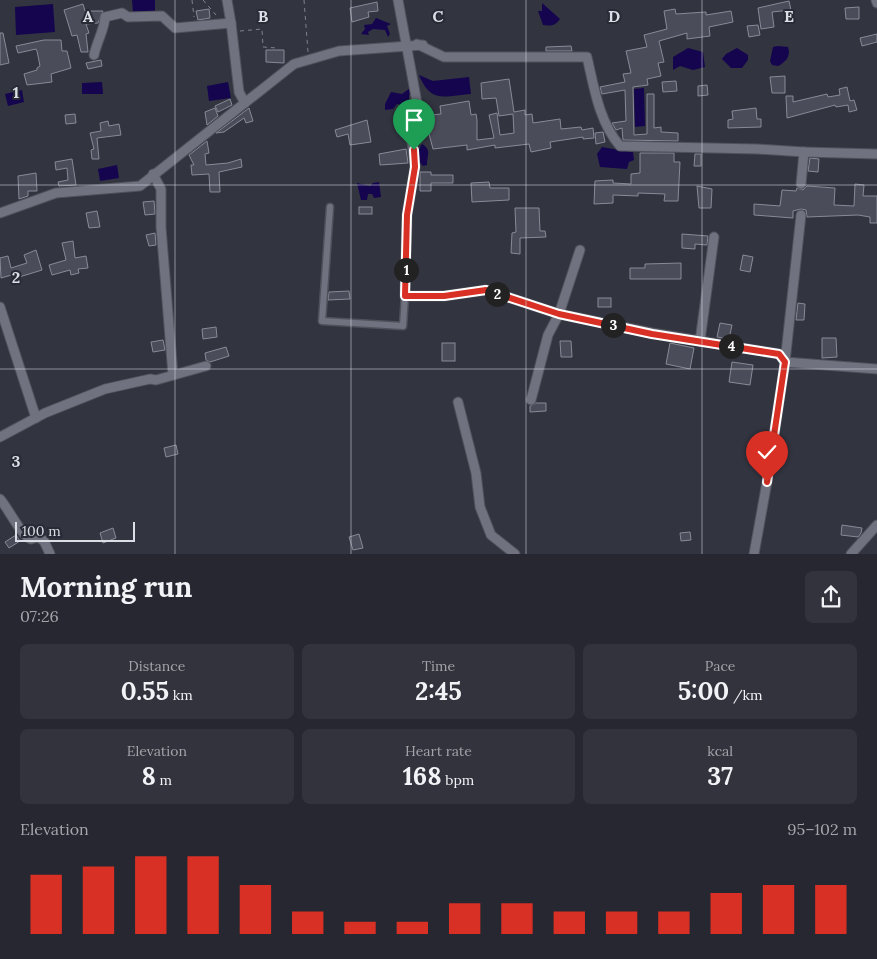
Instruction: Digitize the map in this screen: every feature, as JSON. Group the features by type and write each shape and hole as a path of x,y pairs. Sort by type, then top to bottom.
{"street":[{"path":"227,0 228,26 240,92 245,103"},
{"path":"330,206 322,321 403,326 407,215 415,167 409,119 418,108 408,45 398,0"},
{"path":"94,55 97,38 105,24 105,17 122,13 128,17 162,16 175,28 201,25 228,26"},
{"path":"0,213 56,193 140,186 294,64 339,51 408,45 423,45 444,57 587,57 600,108 612,137 620,146 758,148 804,152 877,154"},
{"path":"802,184 804,152"},
{"path":"153,174 161,189 161,228 174,375"},
{"path":"754,554 785,362 801,215"},
{"path":"700,341 714,237"},
{"path":"531,400 548,335 559,314 580,250"},
{"path":"405,296 444,296 486,290 559,314 652,334 779,354 785,362 877,368"},
{"path":"0,307 36,418"},
{"path":"0,436 36,418 105,389 174,375 206,366"},
{"path":"458,402 476,473 480,507 491,535 514,554"},
{"path":"0,499 13,516 23,535 31,540 38,537 44,541 50,554"},
{"path":"851,554 877,525"}],"path":[{"path":"192,0 195,22 201,25"},
{"path":"203,0 228,26 262,29 263,47 277,48"},
{"path":"304,0 309,60"}],"shaded area":[{"path":"132,0 155,0 155,11 133,12"},
{"path":"542,3 560,19 555,24 543,25 538,11 542,11"},
{"path":"53,4 55,32 16,35 15,7"},
{"path":"376,18 391,24 387,26 390,34 388,37 385,30 373,29 368,32 369,35 361,34 365,29 364,25 372,24"},
{"path":"773,47 788,47 789,53 785,61 778,66 772,65 770,61"},
{"path":"688,48 703,52 705,67 693,70 680,66 673,70 673,57"},
{"path":"737,48 748,55 748,60 742,68 731,68 722,59 726,54"},
{"path":"419,75 433,81 469,77 471,94 439,96 428,90"},
{"path":"102,82 103,94 82,94 82,83"},
{"path":"228,82 231,98 209,101 207,86"},
{"path":"644,88 645,126 635,127 634,89"},
{"path":"409,89 413,89 413,92 409,95 409,102 403,105 397,104 393,109 385,110 385,104 391,92 402,94"},
{"path":"22,90 24,102 8,106 5,94"},
{"path":"422,144 427,148 428,153 427,165 423,166 419,161 418,155"},
{"path":"602,147 619,150 628,149 629,152 633,152 634,160 629,162 627,169 600,167 597,154"},
{"path":"117,165 119,178 100,181 98,169"},
{"path":"379,182 381,197 374,198 372,194 368,194 367,200 361,200 357,183 370,186 373,183"}],"building":[{"path":"789,1 791,10 772,12 774,27 761,29 758,8"},
{"path":"377,2 378,11 368,12 369,17 352,22 350,8"},
{"path":"83,4 85,11 103,11 98,23 86,24 89,33 86,34 88,52 81,52 77,35 72,36 64,10"},
{"path":"859,7 859,19 846,19 845,8"},
{"path":"209,9 210,18 198,20 196,11"},
{"path":"675,9 676,14 706,12 706,15 731,11 733,22 709,27 710,36 687,39 687,33 659,41 664,62 658,63 661,76 647,79 648,85 633,87 634,135 647,134 647,94 654,94 654,128 661,127 661,132 678,133 678,141 623,140 622,128 616,130 612,123 626,121 625,90 602,94 600,87 625,82 623,74 631,73 626,51 647,47 644,35 667,29 664,11"},
{"path":"758,25 760,35 749,37 747,26"},
{"path":"0,33 3,33 9,63 0,65"},
{"path":"877,34 877,42 862,46 860,38"},
{"path":"44,40 61,40 62,51 67,51 71,68 51,74 52,82 27,85 24,74 37,70 40,66 37,51 36,49 18,53 16,46"},
{"path":"571,46 572,51 546,51 546,47"},
{"path":"266,50 284,50 284,63 266,62"},
{"path":"101,60 102,66 88,69 86,63"},
{"path":"785,76 785,93 772,93 770,77"},
{"path":"509,79 514,112 525,110 525,115 532,114 533,123 560,119 561,129 581,127 582,130 593,128 594,138 583,139 583,137 550,142 551,148 531,152 529,144 495,148 495,145 467,150 467,145 433,149 428,130 417,131 416,121 420,116 441,114 440,106 469,101 471,115 476,114 477,140 494,138 489,115 497,113 500,135 514,133 513,114 499,116 496,98 482,99 481,83"},
{"path":"676,81 677,91 663,92 662,82"},
{"path":"707,85 708,95 698,96 698,86"},
{"path":"847,87 850,101 854,100 857,110 849,112 848,105 836,107 835,105 787,118 786,96 793,96 793,102 827,94 828,97 840,95 839,89"},
{"path":"230,99 232,105 218,112 215,106"},
{"path":"215,108 218,116 207,125 205,112"},
{"path":"249,108 253,121 246,123 244,118 224,132 216,133"},
{"path":"756,108 757,119 761,119 761,127 728,128 728,120 733,119 732,111"},
{"path":"75,114 76,123 66,124 65,115"},
{"path":"367,120 371,142 350,145 348,134 337,137 335,130"},
{"path":"108,121 109,126 119,124 121,135 97,138 99,159 92,159 91,150 94,149 90,133 101,131 100,123"},
{"path":"603,132 605,142 596,144 595,133"},
{"path":"207,141 209,153 205,154 206,165 228,163 241,159 242,167 219,172 220,192 210,192 209,174 192,175 191,165 194,165 189,155"},
{"path":"406,149 408,163 380,165 379,154"},
{"path":"640,153 674,153 674,162 680,162 678,201 664,201 665,194 638,193 638,196 613,195 613,203 594,204 595,181 613,180 613,183 631,184 631,174 640,173"},
{"path":"695,154 701,154 701,166 694,166"},
{"path":"810,158 819,159 818,172 808,171"},
{"path":"72,159 76,185 59,186 58,182 68,180 67,168 56,170 55,162"},
{"path":"420,172 431,172 431,175 453,175 453,183 431,183 431,191 420,191"},
{"path":"36,173 37,191 28,191 28,196 19,199 18,176"},
{"path":"489,182 490,188 509,188 509,200 472,202 471,183"},
{"path":"855,184 864,185 863,196 877,196 877,223 870,223 870,217 858,215 807,217 806,210 801,209 793,211 793,218 754,215 754,204 780,206 782,190 796,191 797,188 803,190 807,186 835,188 834,205 854,206"},
{"path":"697,186 712,189 711,208 699,208"},
{"path":"154,201 155,214 145,215 143,202"},
{"path":"359,207 372,207 372,214 359,214"},
{"path":"515,208 539,208 540,231 545,231 546,237 520,238 520,254 511,253 512,233 516,232"},
{"path":"97,211 100,227 89,228 86,213"},
{"path":"155,233 156,245 149,246 146,235"},
{"path":"682,234 708,236 707,245 695,244 695,249 682,248"},
{"path":"73,241 75,258 86,256 88,268 78,269 79,273 71,275 70,270 52,275 49,265 66,260 62,243"},
{"path":"36,250 42,270 16,278 15,274 1,278 0,258 8,256 11,268 27,263 24,255"},
{"path":"743,255 753,257 750,272 740,270"},
{"path":"681,263 681,279 630,279 630,268 645,268 645,264"},
{"path":"349,291 350,299 328,300 329,292"},
{"path":"598,298 611,298 611,307 598,307"},
{"path":"798,303 805,304 804,320 796,320"},
{"path":"720,323 732,325 729,339 717,337"},
{"path":"216,327 217,337 203,339 202,329"},
{"path":"822,338 836,338 837,357 822,358"},
{"path":"163,340 165,350 153,352 151,342"},
{"path":"560,341 571,341 572,357 561,357"},
{"path":"442,343 455,343 455,361 442,361"},
{"path":"670,343 694,348 690,369 666,364"},
{"path":"226,347 229,356 210,362 206,360 205,353"},
{"path":"732,362 753,365 750,385 729,382"},
{"path":"536,403 546,403 546,411 530,412 530,406"},
{"path":"176,445 178,454 166,457 164,448"},
{"path":"842,525 862,528 861,533 858,537 841,535"},
{"path":"113,528 116,538 103,543 100,533"},
{"path":"690,532 691,540 681,541 680,533"},
{"path":"359,534 363,548 353,550 349,537"},
{"path":"16,535 20,541 9,548 5,542"}],"route":[{"path":"414,150 415,167 407,215 405,296 444,296 486,290 559,314 652,334 779,354 785,362 778,398 767,482"}]}
